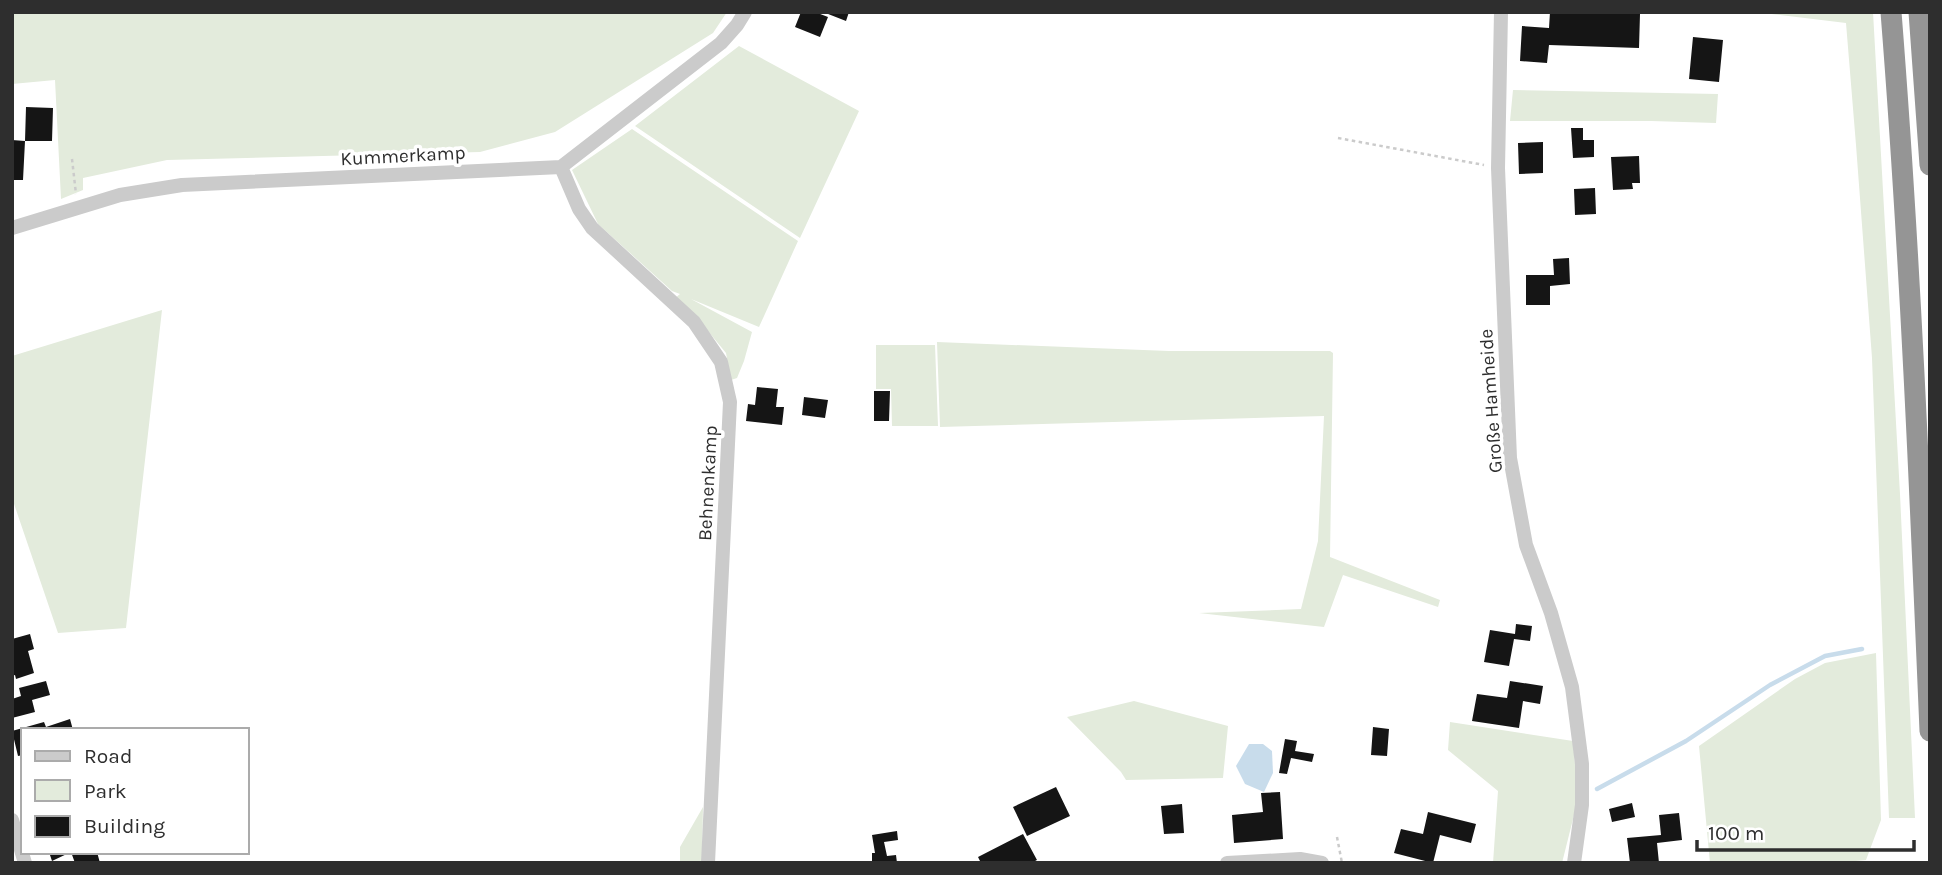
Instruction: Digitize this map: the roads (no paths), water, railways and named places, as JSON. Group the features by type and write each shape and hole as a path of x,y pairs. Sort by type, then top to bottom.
{"highway":[{"path":"1891,12 1917,404 1930,732"},
{"path":"1919,12 1930,165"}],"street":[{"path":"561,166 721,43 745,12"},
{"name":"Große Hamheide","path":"1501,12 1498,168 1510,458 1526,545 1551,612 1572,687 1582,764 1582,805 1574,863"},
{"name":"Kummerkamp","path":"12,228 120,195 182,185 561,166"},
{"name":"Behnenkamp","path":"561,166 579,209 592,228 694,322 721,362 730,402 708,863"},
{"path":"12,820 21,850"},
{"path":"1227,863 1300,859 1322,863"}],"water":[{"path":"1249,744 1263,744 1272,751 1273,773 1264,792 1245,784 1236,766"}],"waterway":[{"path":"1597,789 1686,741 1770,685 1825,656 1862,649"}]}
